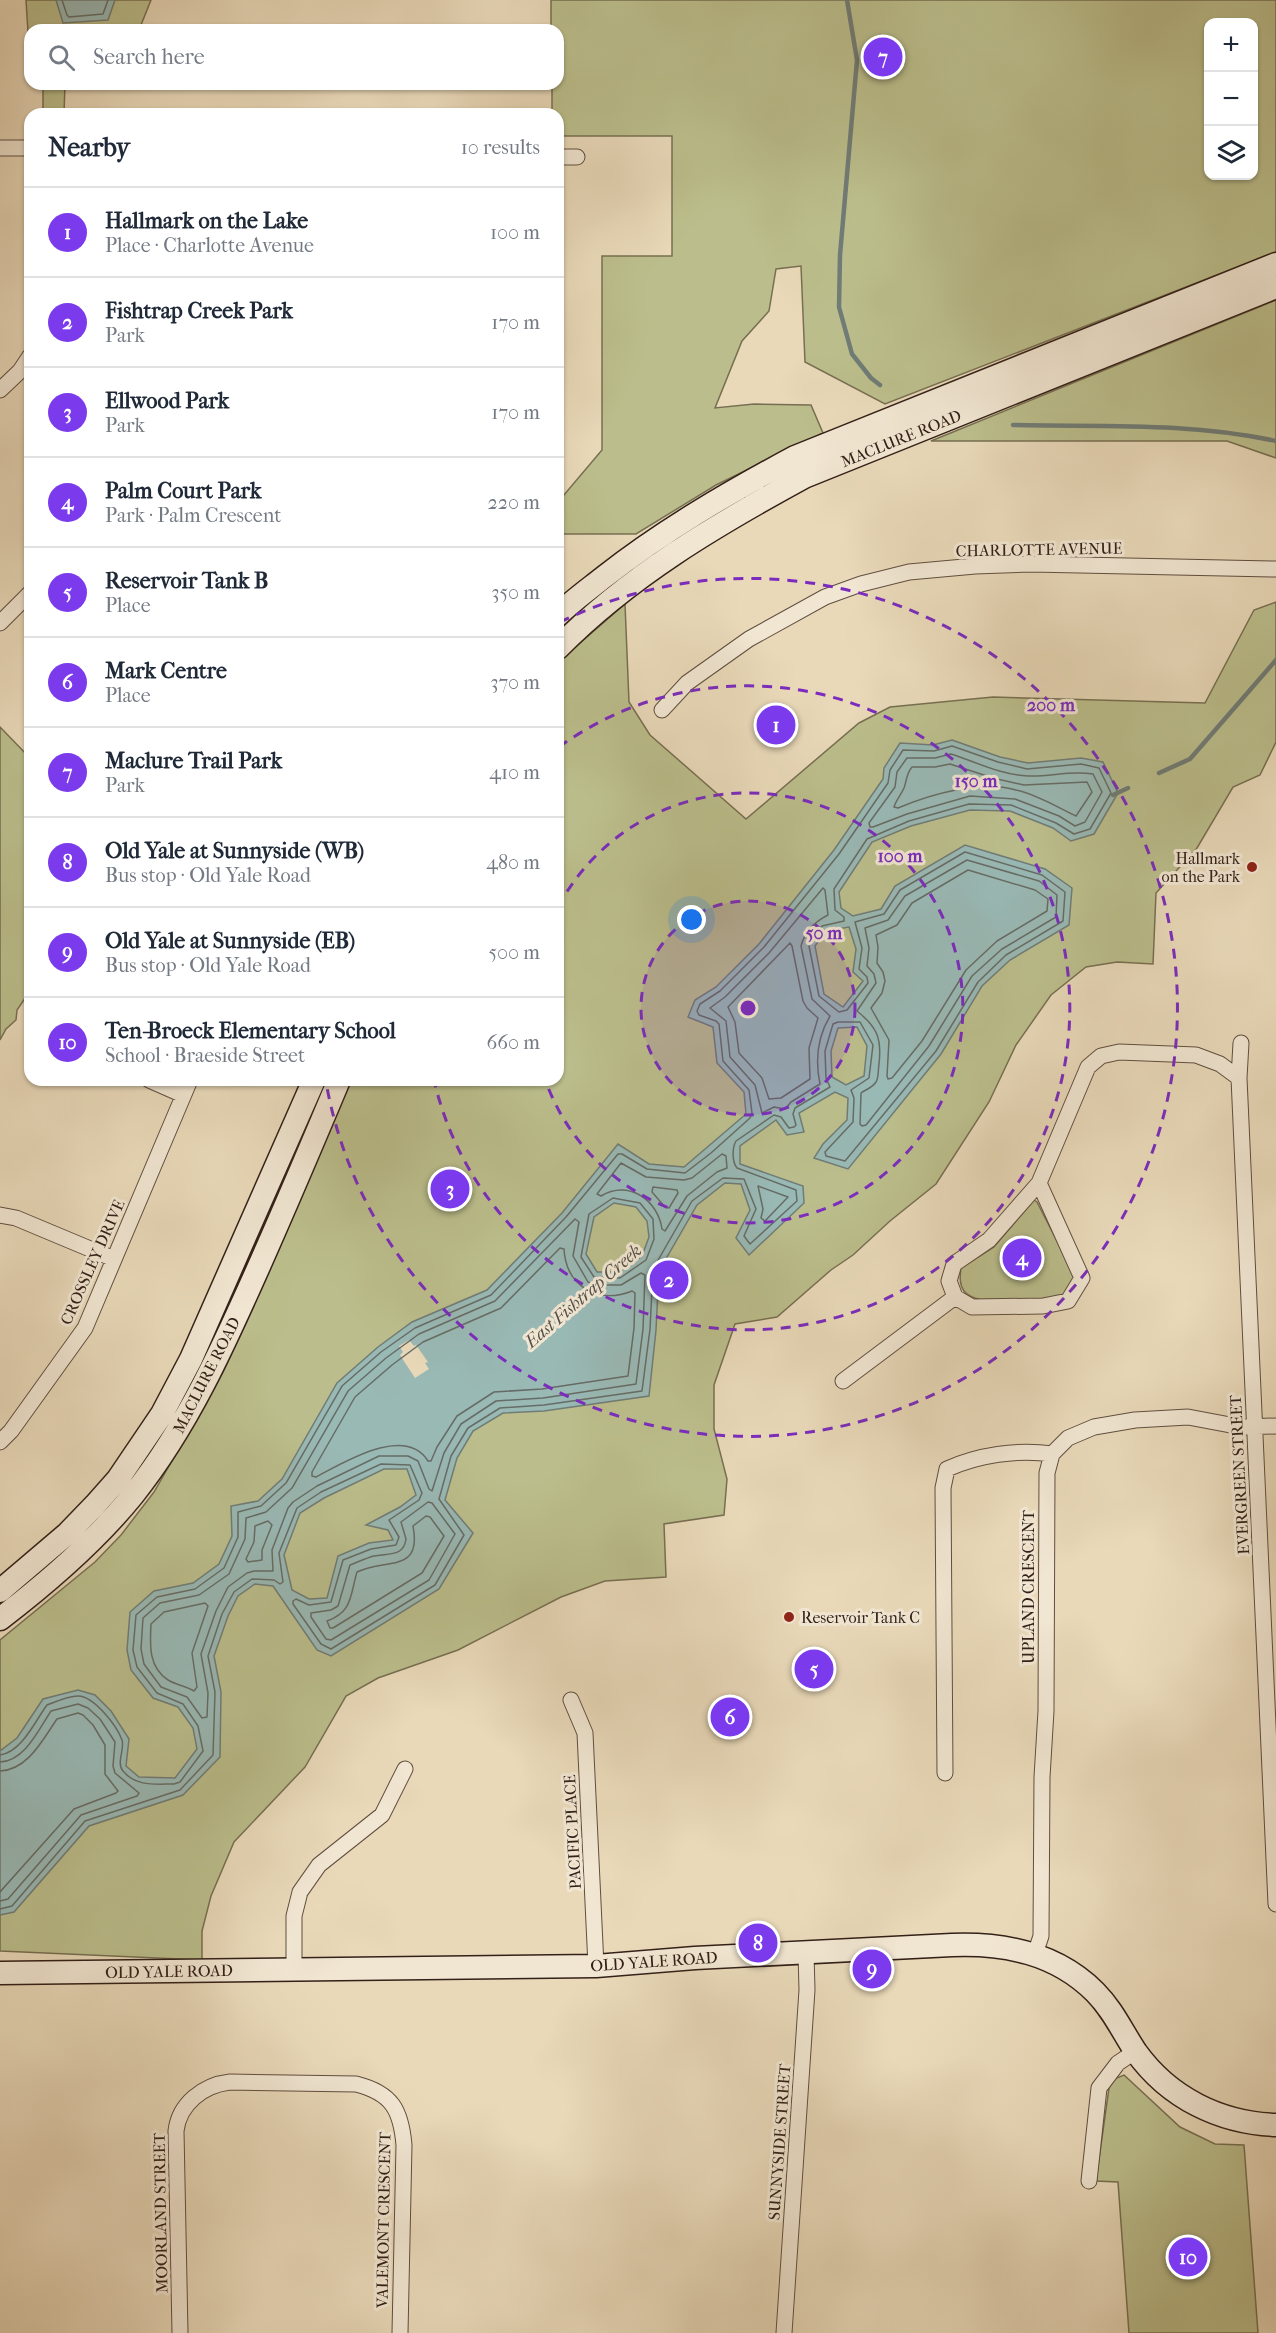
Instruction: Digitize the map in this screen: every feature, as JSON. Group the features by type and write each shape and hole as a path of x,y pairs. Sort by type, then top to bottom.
{"main road":[{"name":"MACLURE ROAD","path":"564,610 621,564 667,531 723,495 795,457 1276,264"},
{"name":"MACLURE ROAD","path":"564,642 593,614 678,550 742,510 804,477 1276,287"},
{"name":"MACLURE ROAD","path":"0,1591 69,1533 95,1505 118,1479 162,1414 191,1359 311,1086"},
{"name":"MACLURE ROAD","path":"0,1619 34,1593 113,1518 133,1495 182,1426 225,1342 336,1086"},
{"name":"OLD YALE ROAD","path":"0,1973 596,1966 694,1958 974,1944 995,1945 1035,1954 1052,1962 1094,1991 1116,2016 1136,2051 1163,2082 1193,2104 1231,2119 1276,2125"}],"street":[{"path":"0,148 24,148"},
{"path":"564,157 577,157"},
{"path":"0,390 24,364"},
{"name":"CHARLOTTE AVENUE","path":"662,710 687,682 749,639 825,597 861,584 909,572 1031,564 1276,569"},
{"path":"2,615 24,598"},
{"name":"EVERGREEN STREET","path":"1241,1043 1239,1078 1276,1904"},
{"path":"1038,1183 1082,1278 1068,1301 1043,1306 972,1307 955,1297 949,1281 954,1264 989,1240 1038,1183 1088,1067 1101,1056 1119,1052 1196,1055 1220,1064 1239,1078"},
{"path":"163,1086 183,1095"},
{"name":"CROSSLEY DRIVE","path":"0,1442 11,1431 85,1328 187,1086"},
{"path":"0,1215 16,1218 114,1259"},
{"path":"843,1381 955,1297"},
{"path":"945,1773 943,1488 947,1469 989,1456 1033,1451 1052,1454 1068,1438 1094,1427 1134,1419 1188,1417 1241,1427 1276,1426"},
{"name":"UPLAND CRESCENT","path":"1035,1954 1041,1936 1042,1777 1046,1711 1047,1473 1052,1454"},
{"name":"PACIFIC PLACE","path":"571,1700 585,1733 596,1966"},
{"path":"294,1969 294,1916 300,1892 318,1865 382,1815 405,1769"},
{"name":"SUNNYSIDE STREET","path":"784,2333 807,1990 806,1953"},
{"path":"1089,2181 1099,2088 1114,2067 1136,2051"},
{"name":"VALEMONT CRESCENT","path":"194,2098 216,2084 230,2082 356,2084 372,2088 385,2096 396,2108 402,2124 405,2145 400,2333"},
{"name":"MOORLAND STREET","path":"180,2333 176,2132 177,2117 194,2098"}],"green space":[{"path":"26,0 151,0 141,24 28,24"},
{"path":"551,0 1276,0 1276,252 885,404 805,362 801,266 776,269 769,311 742,341 715,408 754,404 811,405 823,433 716,485 636,534 564,534 564,495 602,450 602,256 672,256 672,136 564,136 564,108 552,108 552,90 564,90 564,24 551,24"},
{"path":"43,90 65,90 64,108 43,108"},
{"path":"1276,300 1276,458 1227,441 931,441"},
{"path":"1276,602 1276,742 1260,775 1233,787 1197,848 1156,893 1153,964 1117,962 1086,967 1051,995 1016,1045 989,1102 936,1184 777,1317 735,1324 714,1385 714,1429 727,1479 724,1515 664,1524 666,1577 605,1581 561,1597 458,1650 378,1678 346,1696 305,1767 234,1842 211,1896 202,1931 202,1960 0,1951 0,1640 95,1562 121,1535 154,1492 223,1372 348,1086 564,1086 564,657 625,604 629,702 650,735 746,819 859,723 890,707 993,697 1205,703 1254,610"},
{"path":"0,727 24,752 24,1000 17,1010 16,1020 6,1029 0,1040"},
{"path":"1034,1200 1077,1280 1064,1297 1054,1299 996,1302 971,1296 961,1286 961,1268 994,1247"},
{"path":"1124,2075 1180,2127 1215,2144 1244,2145 1258,2333 1129,2333 1118,2182 1096,2181 1109,2088 1114,2079"}],"water":[{"path":"56,0 115,0 108,20 63,23"},
{"path":"952,740 1000,757 1028,763 1081,758 1103,762 1118,793 1094,834 1071,841 1053,828 1010,811 970,810 911,826 872,842 839,892 841,908 853,916 881,909 895,886 965,845 1045,869 1072,888 1069,925 1010,960 982,986 941,1054 848,1169 814,1158 823,1144 847,1120 848,1098 835,1092 799,1113 804,1132 787,1135 776,1120 740,1146 740,1164 803,1186 804,1203 749,1255 736,1238 750,1210 741,1184 725,1183 697,1205 659,1271 649,1396 544,1411 503,1413 473,1431 457,1458 445,1500 473,1533 439,1589 331,1656 317,1650 273,1586 255,1584 238,1596 228,1616 214,1656 221,1692 220,1757 183,1795 89,1826 14,1912 0,1915 0,1751 17,1738 43,1699 78,1690 95,1695 111,1711 129,1739 126,1766 139,1777 175,1778 197,1749 193,1728 178,1707 153,1698 131,1670 127,1650 130,1612 154,1591 193,1583 219,1564 232,1536 231,1506 258,1501 282,1479 337,1383 378,1347 412,1322 487,1290 562,1213 618,1144 649,1164 684,1167 746,1114 744,1092 717,1063 713,1027 688,1017 695,1000 716,987 759,944 834,850 883,779 884,768 900,743 933,745","holes":["849,927 856,949 853,972 863,981 843,1007 824,994 815,946 826,931","857,1027 867,1046 864,1076 846,1085 832,1077 831,1051 838,1028","614,1203 636,1207 647,1221 649,1237 642,1256 619,1272 597,1272 586,1254 594,1217","384,1469 407,1469 416,1495 400,1507 366,1525 388,1530 393,1540 369,1543 338,1556 327,1598 309,1599 292,1590 284,1555 300,1513 324,1498"]}],"pier":[{"path":"409,1340 414,1346 416,1345 428,1362 425,1363 429,1369 415,1378 400,1355 403,1352 399,1346"}],"waterway":[{"path":"847,0 857,60 840,255 839,307 852,354 871,378 880,385"},
{"path":"1013,425 1178,428 1276,441"},
{"name":"East Fishtrap Creek","path":"1159,773 1190,759 1276,660"},
{"name":"East Fishtrap Creek","path":"1113,795 1128,788"}],"place":[{"name":"Maclure Trail Park","path":"883,57"},
{"name":"Hallmark on the Lake","path":"776,725"},
{"name":"Hallmark on the Park","path":"1252,867"},
{"name":"Ellwood Park","path":"450,1189"},
{"name":"Palm Court Park","path":"1022,1258"},
{"name":"Fishtrap Creek Park","path":"669,1280"},
{"name":"Reservoir Tank C","path":"789,1617"},
{"name":"Reservoir Tank B","path":"814,1669"},
{"name":"Mark Centre","path":"730,1717"},
{"name":"Old Yale at Sunnyside (WB)","path":"758,1943"},
{"name":"Old Yale at Sunnyside (EB)","path":"872,1969"},
{"name":"Ten-Broeck Elementary School","path":"1188,2257"}]}
